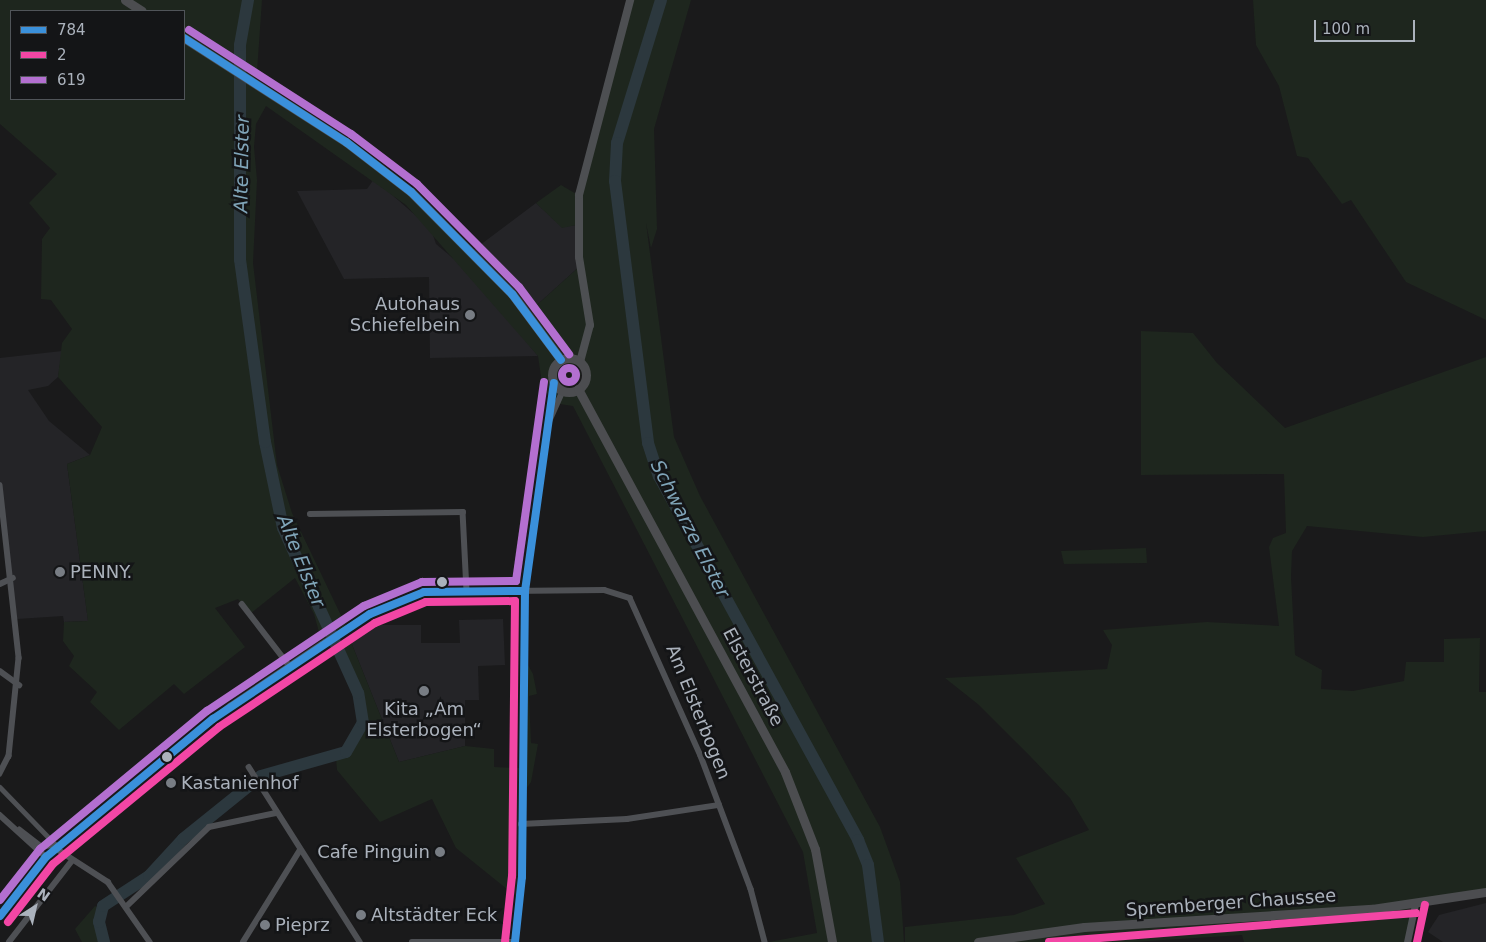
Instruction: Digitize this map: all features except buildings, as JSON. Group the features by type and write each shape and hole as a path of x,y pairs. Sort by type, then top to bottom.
{"main road":[{"path":"125,0 140,10"},
{"path":"560,360 552,373 554,383 563,391 578,390 586,375 580,362 590,325 578,257 579,195 630,0"},
{"path":"185,39 346,142 411,192 512,294 560,360 580,362"},
{"name":"Elsterstraße","path":"578,390 789,780 815,849 832,942"},
{"name":"Spremberger Chaussee","path":"978,942 1066,928 1294,916 1415,903 1486,892"}],"street":[{"path":"412,942 514,942 521,903 525,591 554,383"},
{"path":"546,430 563,391"},
{"path":"0,485 13,578 19,685 10,756 0,774"},
{"path":"310,514 463,512 467,590"},
{"path":"0,584 13,578"},
{"name":"Am Elsterbogen","path":"0,916 46,857 213,719 323,643 406,597 467,590 612,591 635,603 720,805 765,942"},
{"path":"242,604 289,665"},
{"path":"0,671 19,685"},
{"path":"249,767 252,777 360,942"},
{"path":"0,787 56,845 38,845 0,813"},
{"path":"521,824 627,819 720,805"},
{"path":"0,813 46,857"},
{"path":"126,907 209,827 276,813"},
{"path":"57,849 71,862 100,877 116,892 150,942"},
{"path":"243,942 300,850"},
{"path":"9,942 71,862"},
{"path":"1407,942 1415,903"}],"shaded area":[{"path":"0,0 262,0 257,72 252,82 382,169 527,314 580,266 590,338 576,225 562,228 536,203 561,185 578,195 630,0 691,0 654,129 657,229 651,248 646,223 674,437 700,496 880,827 900,882 904,942 833,942 806,819 634,491 805,819 832,942 769,942 817,933 803,852 573,406 560,404 543,390 538,356 406,205 266,106 256,124 254,147 257,180 253,263 277,465 292,513 347,628 322,643 314,614 295,578 250,614 238,599 215,608 245,647 184,694 174,684 119,730 90,702 97,692 69,666 74,656 63,641 64,622 88,621 67,464 90,455 102,427 58,377 62,343 72,329 51,300 41,299 42,239 50,228 29,203 57,174 0,124","holes":["576,359 585,368 585,382 578,390 562,390 553,383 553,368 561,360"]},
{"path":"1253,0 1486,0 1486,320 1406,282 1351,200 1342,204 1308,158 1297,156 1279,86 1256,45"},
{"path":"374,179 431,229 436,244 467,270 538,356 430,358 429,277 344,279 297,191 367,189"},
{"path":"536,203 562,227 576,225 580,266 528,313 472,251"},
{"path":"1141,331 1193,333 1217,363 1285,428 1486,357 1486,531 1423,537 1307,526 1292,551 1291,577 1295,655 1322,670 1321,689 1353,691 1404,681 1406,662 1444,662 1444,639 1480,638 1479,692 1486,692 1486,891 1433,900 973,942 905,942 905,927 1014,915 1045,904 1016,858 1089,830 1070,798 979,705 945,678 1107,669 1112,645 1103,630 1207,622 1279,626 1269,547 1273,538 1286,533 1284,474 1141,475"},
{"path":"62,351 58,377 48,386 28,390 49,421 90,455 67,464 88,621 64,622 63,616 17,619 0,483 0,358"},
{"path":"572,362 581,374 575,384 566,363"},
{"path":"562,364 571,386 558,379"},
{"path":"1146,548 1147,563 1064,564 1061,551"},
{"name":"Kita „Am Elsterbogen“","path":"503,619 505,665 478,666 479,700 465,700 465,746 399,762 351,642 373,625 421,625 421,643 460,643 459,620"},
{"path":"349,637 399,762 465,746 494,749 494,767 519,768 517,897 456,848 432,799 380,822 337,770 336,757 351,748 363,723 362,703 337,644"},
{"path":"522,654 533,674 537,694 529,696 531,743 538,744 531,782 521,796"},
{"path":"1486,903 1486,942 1443,942 1428,932 1439,915"},
{"path":"1415,904 1407,942 1244,942 1242,935 1134,942 983,942 1040,932"},
{"path":"95,906 101,909 97,931 101,942 82,942 75,929"}],"waterway":[{"name":"Alte Elster","path":"104,942 99,922 103,906 149,876 183,839 261,776 346,752 363,723 358,693 283,528 265,442 240,260 240,45 248,0"},
{"name":"Schwarze Elster","path":"661,0 617,143 615,181 648,443 659,476 858,840 868,865 878,942"}],"transit line":[{"name":"619","path":"189,30 351,134 417,184 519,287 569,354"},
{"name":"784","path":"185,39 346,142 411,192 512,294 561,360"},
{"name":"619","path":"569,368 574,370 576,375 574,380 569,382 564,380 562,375 564,370 569,368"},
{"name":"619","path":"0,900 40,849 207,711 364,606 422,582 516,581 544,382"},
{"name":"784","path":"515,942 522,877 525,591 554,383"},
{"name":"784","path":"0,916 46,857 213,719 370,614 424,592 525,591"},
{"name":"2","path":"8,922 53,864 219,727 375,623 426,602 515,601 512,876 505,941"},
{"name":"2","path":"1417,942 1425,905"},
{"name":"2","path":"1049,942 1416,913"}],"place":[{"name":"Autohaus Schiefelbein","path":"470,315"},
{"name":"PENNY.","path":"60,572"},
{"name":"Kita „Am Elsterbogen“","path":"424,691"},
{"name":"Kastanienhof","path":"171,783"},
{"name":"Cafe Pinguin","path":"440,852"},
{"name":"Altstädter Eck","path":"361,915"},
{"name":"Pieprz","path":"265,925"}]}
